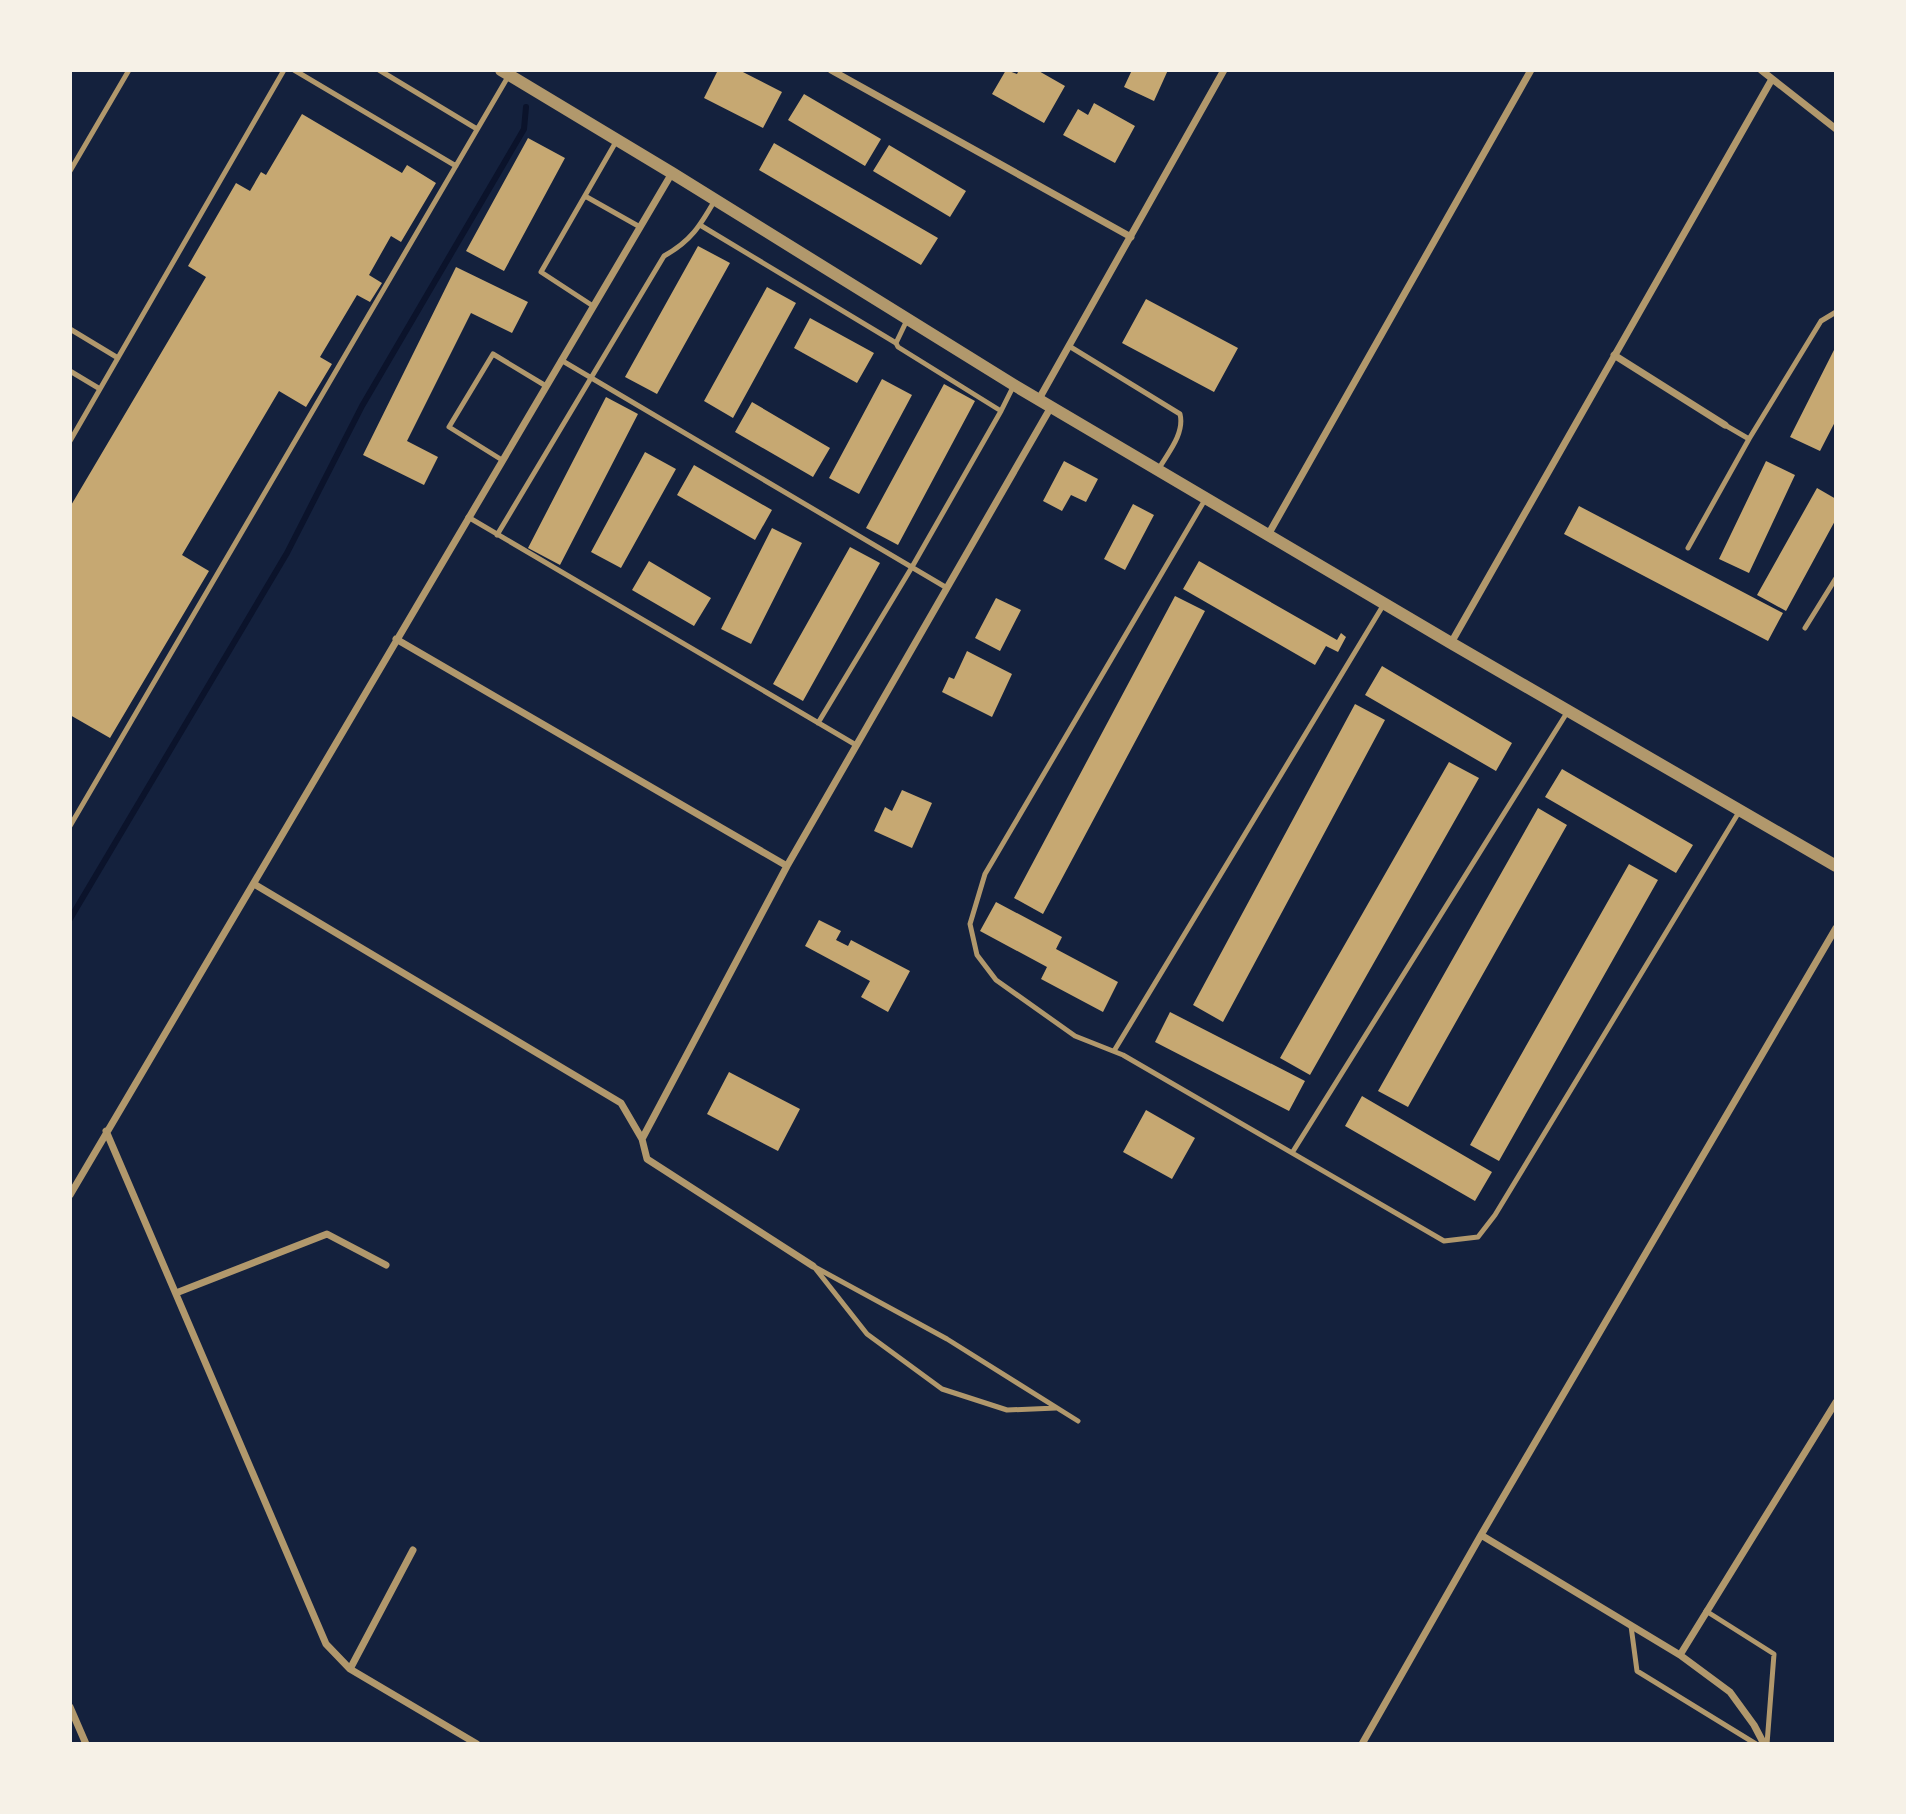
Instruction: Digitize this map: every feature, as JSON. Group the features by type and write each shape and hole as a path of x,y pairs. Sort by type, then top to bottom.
{"street":[{"path":"831,70 1131,237"},
{"path":"1039,399 1224,70"},
{"path":"1268,536 1531,70"},
{"path":"1761,70 1836,129"},
{"path":"505,73 1014,385 1384,604 1836,866"},
{"path":"1451,643 1772,79"},
{"path":"70,1195 672,173"},
{"path":"1614,355 1725,425"},
{"path":"642,1139 787,866 1051,407"},
{"path":"396,639 787,866"},
{"path":"254,884 621,1103 642,1139 647,1159 813,1266"},
{"path":"1363,1744 1481,1535 1836,928"},
{"path":"106,1131 326,1644 350,1669 477,1744"},
{"path":"176,1293 327,1234 386,1265"},
{"path":"1680,1655 1836,1402"},
{"path":"1481,1535 1680,1655 1730,1692 1765,1744"},
{"path":"350,1669 413,1550"},
{"path":"70,1707 86,1744"}],"lane":[{"path":"70,171 129,70"},
{"path":"70,441 284,70"},
{"path":"294,70 456,166"},
{"path":"379,70 477,129"},
{"path":"70,826 456,166 505,73"},
{"path":"593,306 541,272 617,140"},
{"path":"585,195 640,227"},
{"path":"497,535 664,256 679,248 696,233 715,200"},
{"path":"700,225 896,343 898,347 1000,411"},
{"path":"1688,548 1749,439 1821,321 1836,312"},
{"path":"896,343 908,318"},
{"path":"70,329 118,358"},
{"path":"1069,346 1180,414 1182,423 1178,434 1158,470"},
{"path":"502,460 449,427 493,354 546,386"},
{"path":"561,360 947,587"},
{"path":"70,371 100,389"},
{"path":"818,723 912,567 1014,385"},
{"path":"1725,425 1749,439"},
{"path":"1206,498 985,874 970,924 977,954 996,980 1074,1036 1114,1051 1444,1241 1478,1237 1495,1214 1740,810"},
{"path":"468,517 856,745"},
{"path":"1805,628 1836,578"},
{"path":"1114,1051 1384,604"},
{"path":"1292,1153 1568,711"},
{"path":"813,1266 867,1334 942,1390 1007,1410 1058,1408"},
{"path":"813,1266 947,1339 1078,1421"},
{"path":"1706,1612 1774,1654 1765,1744"},
{"path":"1631,1626 1637,1671 1756,1744"}],"building":[{"path":"718,70 739,70 782,92 763,128 704,98"},
{"path":"1006,70 1017,74 1019,70 1037,70 1065,86 1044,123 992,94"},
{"path":"1132,70 1168,70 1154,101 1124,87"},
{"path":"804,94 881,139 865,166 788,120"},
{"path":"1094,103 1135,126 1115,163 1063,135 1078,109 1088,115"},
{"path":"302,114 402,173 407,165 436,183 401,242 391,236 369,275 382,283 370,302 357,295 320,357 332,364 306,407 279,391 182,555 209,571 110,738 70,715 70,507 206,277 188,266 236,183 250,191 261,172 266,175"},
{"path":"528,138 565,158 504,271 466,251"},
{"path":"774,143 938,238 921,265 759,170"},
{"path":"889,145 966,191 950,217 873,171"},
{"path":"698,246 730,263 657,394 625,377"},
{"path":"456,267 528,302 512,333 471,313 407,441 438,457 424,485 363,455"},
{"path":"767,287 796,303 733,418 704,401"},
{"path":"1146,299 1238,348 1214,392 1122,343"},
{"path":"810,318 874,353 857,383 794,348"},
{"path":"1836,346 1836,420 1820,451 1790,437"},
{"path":"882,379 912,395 859,494 829,478"},
{"path":"944,384 975,401 898,545 866,528"},
{"path":"606,397 638,414 560,565 528,548"},
{"path":"752,402 830,448 813,477 735,432"},
{"path":"645,452 676,469 621,568 591,552"},
{"path":"1064,461 1098,479 1086,502 1071,495 1062,511 1043,501"},
{"path":"1766,461 1795,475 1749,573 1719,559"},
{"path":"694,465 772,510 755,540 677,495"},
{"path":"1817,488 1836,499 1836,519 1786,611 1757,595"},
{"path":"1133,504 1154,515 1125,570 1104,559"},
{"path":"1579,506 1783,613 1768,641 1564,534"},
{"path":"772,528 802,543 751,644 721,629"},
{"path":"850,547 880,563 803,701 773,684"},
{"path":"649,561 711,598 694,626 632,590"},
{"path":"1199,561 1337,640 1341,633 1346,637 1338,652 1326,646 1315,665 1183,589"},
{"path":"1175,596 1205,611 1043,914 1014,898"},
{"path":"996,598 1021,610 1000,651 975,638"},
{"path":"967,651 1012,674 992,717 942,692 949,677 954,679"},
{"path":"1382,666 1512,743 1496,771 1365,695"},
{"path":"1355,704 1385,720 1223,1022 1193,1005"},
{"path":"1449,762 1479,778 1310,1075 1280,1058"},
{"path":"1562,769 1693,845 1676,873 1545,797"},
{"path":"902,790 932,803 912,848 874,831 885,807 892,811"},
{"path":"1538,808 1567,825 1408,1107 1378,1091"},
{"path":"1629,864 1658,880 1499,1161 1470,1145"},
{"path":"996,902 1062,937 1056,949 1118,982 1103,1012 1041,979 1047,967 980,931"},
{"path":"819,920 841,931 836,940 848,946 851,940 910,971 888,1012 861,997 870,981 805,946"},
{"path":"1170,1012 1305,1081 1289,1111 1155,1042"},
{"path":"729,1072 800,1109 778,1151 707,1114"},
{"path":"1362,1096 1492,1172 1475,1201 1345,1126"},
{"path":"1146,1110 1195,1138 1172,1179 1123,1152"}],"waterway":[{"path":"70,919 287,553 362,406 524,129 526,107"}]}
